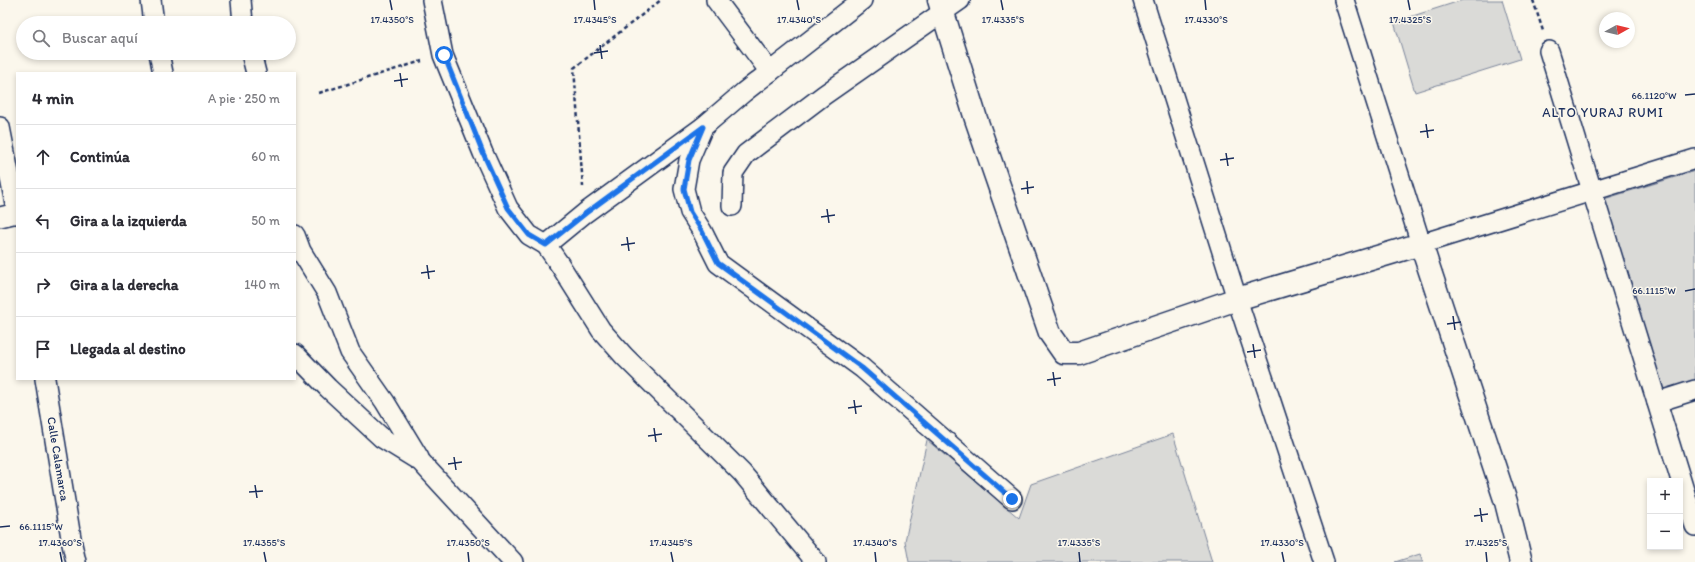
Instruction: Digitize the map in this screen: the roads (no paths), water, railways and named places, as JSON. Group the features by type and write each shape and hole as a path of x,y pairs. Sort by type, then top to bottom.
{"street":[{"path":"151,0 153,16"},
{"path":"241,0 242,16"},
{"path":"432,0 444,55 483,153 508,208 529,235 546,245 601,330 624,356 742,473 816,562"},
{"path":"716,0 770,72"},
{"path":"546,245 586,213 703,127 862,0"},
{"path":"1143,0 1237,299 1324,562"},
{"path":"1344,0 1421,244 1506,502 1521,562"},
{"path":"732,206 733,173 746,154 947,4 976,119 1050,333 1064,353 1079,353 1237,299 1592,192 1695,159"},
{"path":"1549,51 1695,526"},
{"path":"160,60 163,72"},
{"path":"252,60 256,72"},
{"path":"0,127 16,208"},
{"path":"703,127 689,160 684,189 690,212 702,231 718,263 862,368 1012,499"},
{"path":"0,216 16,213"},
{"path":"296,238 301,251 327,293 350,352 385,402 421,462 513,562"},
{"path":"296,355 328,388 382,438 421,462"},
{"name":"Calle Calamarca","path":"45,380 76,562"},
{"path":"1657,402 1695,390"}],"district":[{"name":"ALTO YURAJ RUMI","path":"1603,112"}]}
